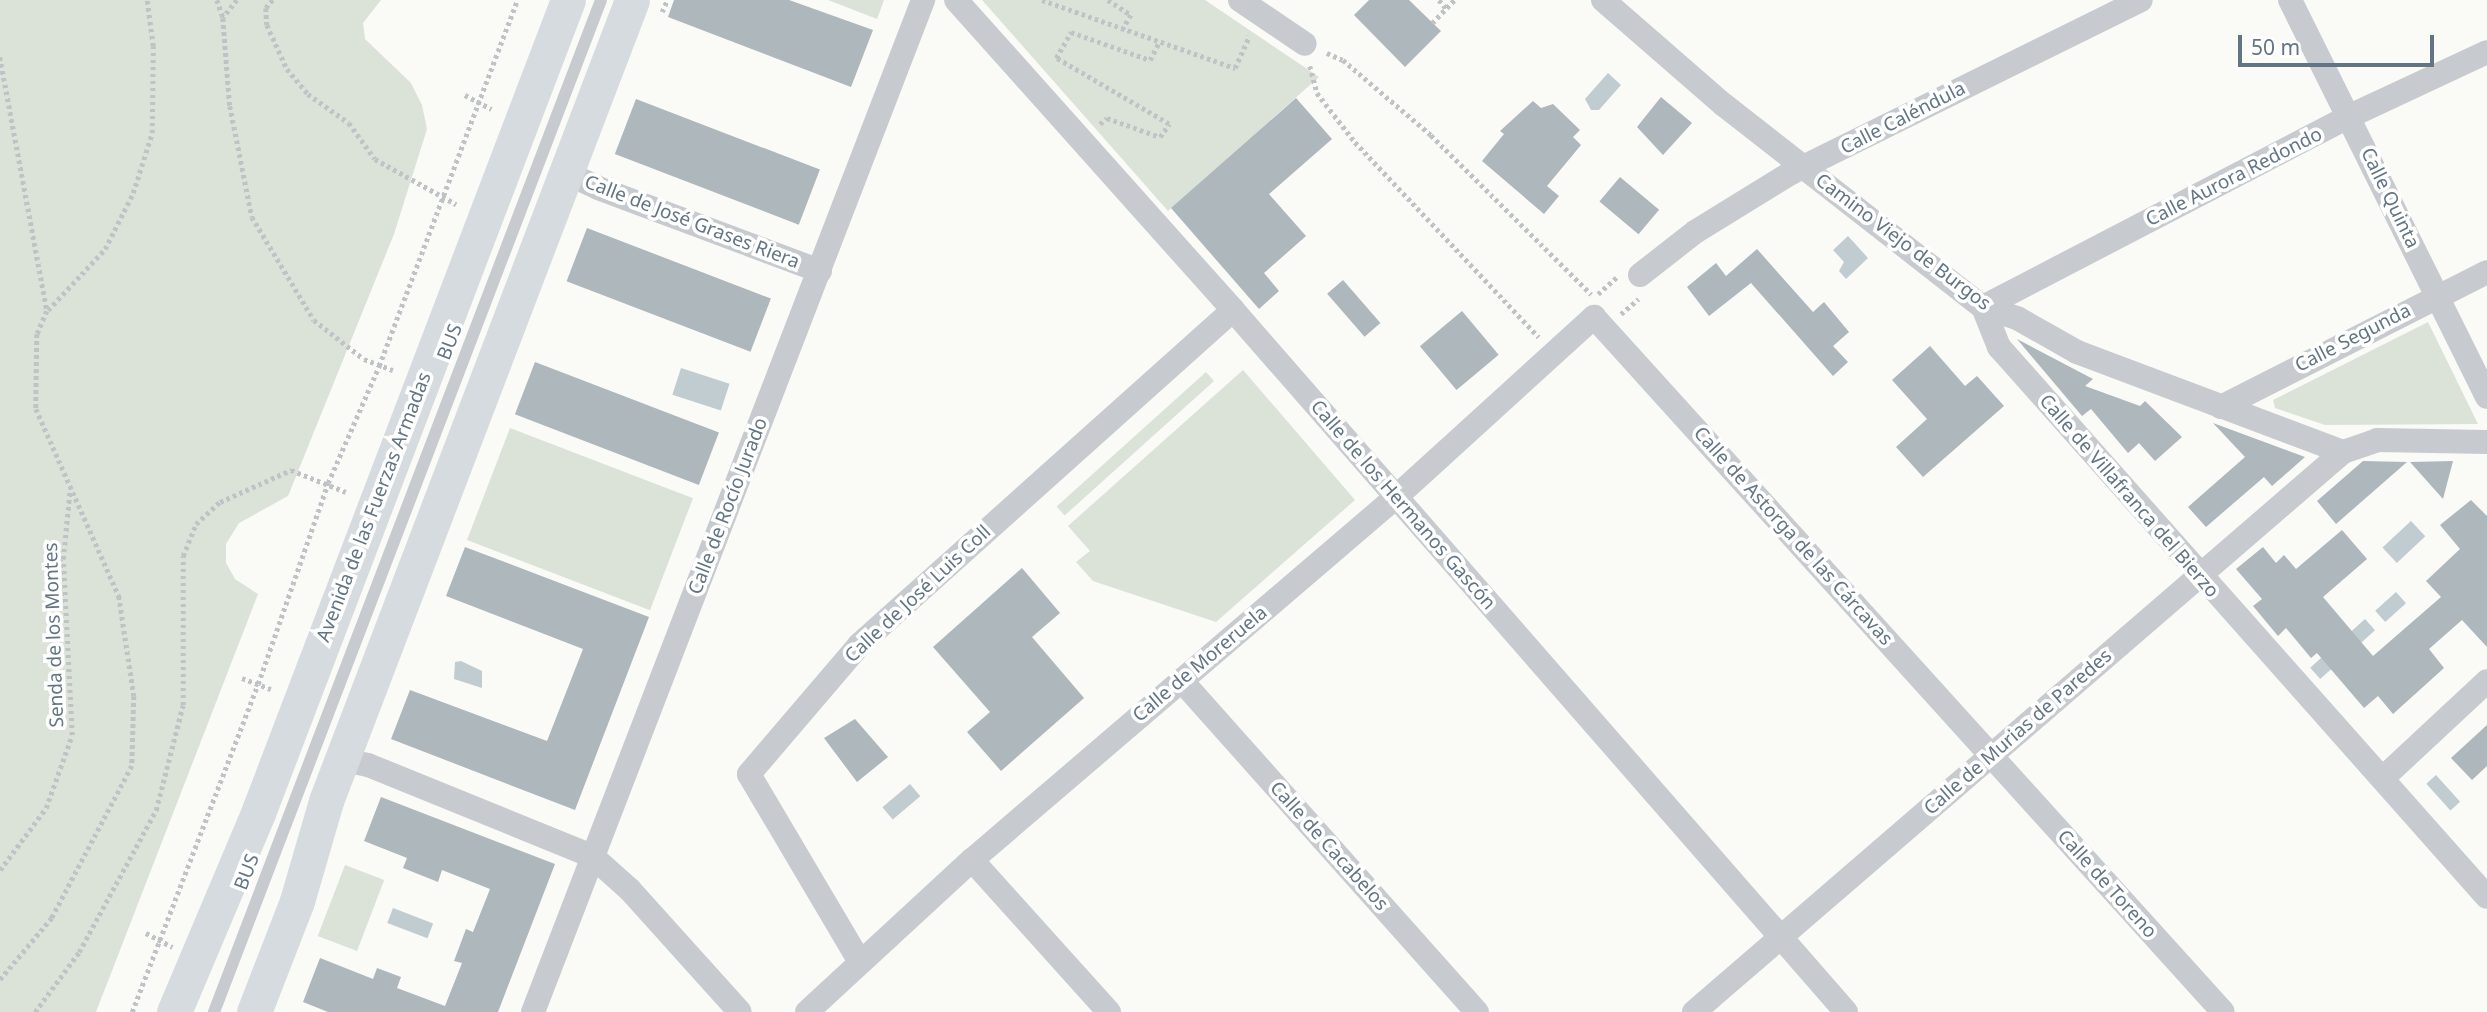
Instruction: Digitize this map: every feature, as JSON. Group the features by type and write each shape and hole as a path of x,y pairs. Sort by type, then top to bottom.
{"street":[{"name":"Avenida de las Fuerzas Armadas","path":"174,1012 258,813 568,0"},
{"path":"254,1012 297,901 340,767 632,0"},
{"name":"Calle de Rocío Jurado","path":"533,1012 923,0"},
{"name":"Calle de los Hermanos Gascón","path":"956,0 1233,310 1846,1012"},
{"path":"1240,0 1305,44"},
{"name":"Camino Viejo de Burgos","path":"1603,0 1804,167 1983,307 2017,318 2077,352 2343,452"},
{"name":"Calle Caléndula","path":"1630,274 1804,167 2141,0"},
{"name":"Calle Quinta","path":"2290,0 2439,295 2487,397"},
{"name":"Calle Aurora Redondo","path":"1983,307 2350,116 2487,52"},
{"name":"Calle de José Grases Riera","path":"570,167 577,178 598,188 820,271"},
{"name":"Calle Segunda","path":"2221,407 2487,271"},
{"name":"Calle de Villafranca del Bierzo","path":"1983,307 1998,347 2199,577 2383,778 2487,897"},
{"name":"Calle de José Luis Coll","path":"860,962 749,774 859,645 1233,310"},
{"name":"Calle de Moreruela","path":"807,1012 972,860 1396,497 1594,317"},
{"name":"Calle de Astorga de las Cárcavas","path":"1594,317 1991,756"},
{"path":"2343,452 2377,440 2487,442"},
{"name":"Calle de Murias de Paredes","path":"1694,1012 2343,452"},
{"name":"Calle de Cacabelos","path":"1181,680 1478,1012"},
{"path":"2383,778 2487,681"},
{"name":"Calle de Toreno","path":"1991,756 2223,1012"},
{"path":"340,767 354,762 368,765 592,856 630,890 740,1012"},
{"path":"972,860 1109,1012"}],"lane":[{"name":"BUS","path":"214,1012 601,0"}],"path":[{"path":"47,311 105,249 133,193 152,133 153,46 147,0"},
{"path":"217,0 223,18 230,106 252,217 314,320 379,366 393,370"},
{"path":"223,18 237,0"},
{"path":"273,0 266,8 267,25 287,69 308,94 349,122 375,159 456,204"},
{"path":"132,1012 258,684 328,483 379,366 517,0"},
{"path":"1042,0 1235,68 1253,26"},
{"path":"1108,0 1131,15 1123,29"},
{"path":"1439,0 1446,8"},
{"path":"1432,23 1454,0"},
{"path":"1107,118 1160,137 1169,124 1056,58 1071,32 1150,60 1159,42"},
{"path":"1305,44 1343,60 1431,135 1595,297 1630,274"},
{"name":"Senda de los Montes","path":"0,57 47,311 37,334 36,409 70,488 63,559 72,735 46,808 0,870"},
{"path":"1317,93 1437,234 1554,353"},
{"path":"464,95 491,109"},
{"path":"36,1012 79,951 156,810 183,705 183,556 197,523 220,502 276,474 291,470 346,492"},
{"path":"0,980 52,918 132,766 134,696 119,596 70,488"},
{"path":"242,678 271,689"},
{"path":"146,933 172,947"}],"shaded area":[{"path":"0,0 381,0 363,23 365,39 411,83 422,105 427,129 394,234 288,496 239,523 226,544 226,563 235,579 258,594 96,1012 0,1012"},
{"path":"828,0 884,0 877,19"},
{"path":"982,0 1205,0 1319,77 1168,211"},
{"path":"1608,73 1621,85 1599,110 1591,110 1585,99"},
{"path":"1848,236 1868,258 1846,279 1839,271 1844,262 1833,250"},
{"path":"2428,322 2478,424 2325,425 2275,408 2273,400"},
{"path":"681,368 730,384 721,410 672,395"},
{"path":"1243,370 1355,500 1216,622 1093,581 1076,562 1090,551 1068,526"},
{"path":"1206,372 1214,381 1065,515 1057,506"},
{"path":"510,428 693,498 650,610 467,540"},
{"path":"2411,521 2425,536 2397,563 2382,548"},
{"path":"2396,592 2406,603 2385,622 2375,611"},
{"path":"2365,619 2375,630 2354,649 2344,638"},
{"path":"2331,649 2341,660 2320,679 2310,668"},
{"path":"461,661 482,671 482,688 454,679 455,662"},
{"path":"2436,775 2460,802 2450,810 2426,784"},
{"path":"910,784 920,796 893,819 882,807"},
{"path":"345,865 384,880 357,951 318,936"},
{"path":"393,908 433,923 427,938 387,923"}],"building":[{"path":"674,0 789,0 873,30 851,87 668,17"},
{"path":"1369,0 1409,0 1441,31 1405,67 1354,15"},
{"path":"1661,97 1692,123 1663,155 1637,127"},
{"path":"1296,98 1332,139 1269,194 1306,236 1264,273 1279,291 1259,309 1171,208"},
{"path":"636,99 820,170 799,225 615,154"},
{"path":"1533,101 1541,108 1553,104 1580,130 1573,137 1581,145 1547,186 1559,196 1544,214 1482,161 1504,134 1500,131"},
{"path":"1620,177 1659,210 1638,234 1599,202"},
{"path":"587,228 771,299 750,352 567,281"},
{"path":"1757,249 1813,312 1824,302 1849,332 1833,346 1848,362 1833,376 1751,283 1709,316 1687,287 1716,263 1726,276"},
{"path":"1343,280 1380,323 1365,337 1327,294"},
{"path":"1462,311 1499,355 1457,390 1420,346"},
{"path":"2017,339 2093,379 2085,386 2140,406 2145,401 2182,437 2155,461 2139,443 2128,453 2091,409 2082,416"},
{"path":"1930,346 1965,386 1977,376 2004,406 1923,477 1896,447 1927,419 1892,380"},
{"path":"535,362 719,433 699,485 515,414"},
{"path":"2213,423 2305,457 2272,486 2264,477 2206,527 2188,507 2245,457"},
{"path":"2363,461 2407,462 2336,524 2317,501"},
{"path":"2453,461 2443,499 2410,462"},
{"path":"2471,500 2487,516 2487,647 2462,620 2429,649 2444,668 2393,714 2378,696 2364,708 2317,653 2311,658 2286,628 2278,636 2253,606 2262,599 2236,569 2263,547 2276,563 2284,555 2296,569 2342,530 2367,559 2323,597 2373,656 2441,597 2426,581 2460,549 2440,525"},
{"path":"465,547 649,617 575,810 391,739 410,690 547,741 583,649 446,596"},
{"path":"1022,568 1060,613 1032,637 1084,698 1001,771 967,732 990,712 933,647"},
{"path":"855,719 888,757 857,782 824,738"},
{"path":"2487,725 2487,766 2472,780 2451,758"},
{"path":"381,797 555,864 498,1012 328,1012 303,1002 320,958 373,979 377,968 401,977 397,988 445,1006 462,963 454,961 466,929 473,932 490,889 442,870 438,882 403,868 407,858 364,841"}]}
